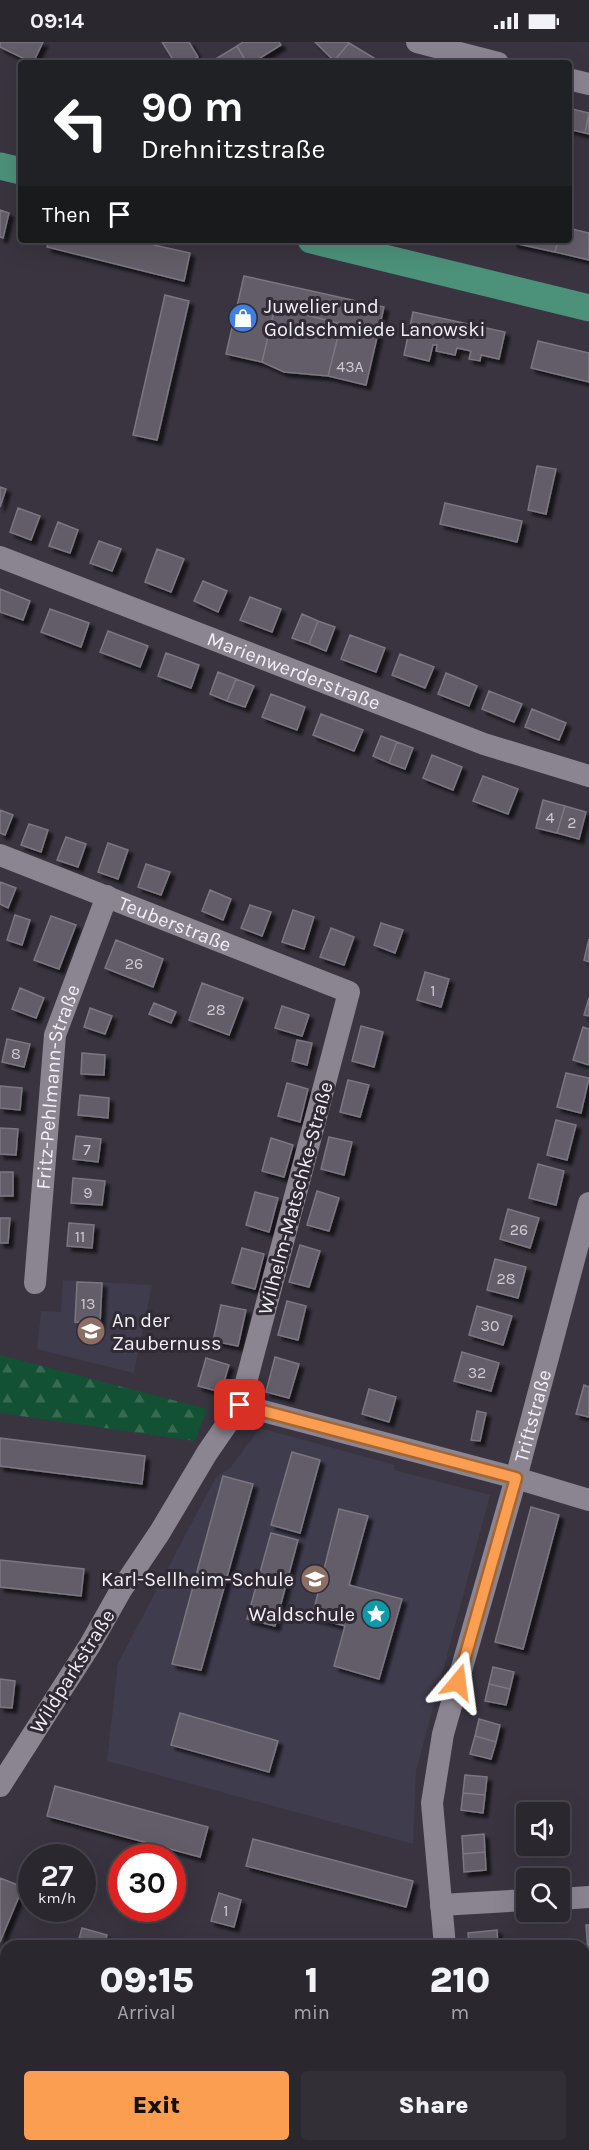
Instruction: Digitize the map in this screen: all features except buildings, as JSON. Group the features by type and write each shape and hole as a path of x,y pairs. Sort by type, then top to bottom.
{"main road":[{"path":"0,166 18,170"},
{"path":"323,243 589,308"}],"street":[{"path":"417,42 446,46 489,60"},
{"path":"572,80 589,84"},
{"name":"Marienwerderstraße","path":"0,557 484,744 589,776"},
{"name":"Teuberstraße","path":"0,855 349,992"},
{"name":"Fritz-Pehlmann-Straße","path":"35,1283 56,1035 107,896"},
{"name":"Wilhelm-Matschke-Straße","path":"240,1405 349,992"},
{"name":"Triftstraße","path":"445,1940 432,1803 443,1734 516,1478 589,1203"},
{"path":"240,1405 516,1478 589,1500"},
{"name":"Wildparkstraße","path":"0,1786 90,1645 121,1590 160,1532 207,1453 240,1405"},
{"path":"570,1898 589,1897"},
{"path":"441,1905 516,1901"}],"shaded area":[{"name":"An der Zaubernuss","path":"63,1280 152,1285 134,1373 37,1349 41,1311 61,1312"},
{"name":"Karl-Sellheim-Schule","path":"260,1428 395,1465 394,1470 490,1495 416,1771 413,1844 107,1761 118,1663 216,1477 230,1468"}],"green space":[{"path":"0,1355 207,1409 195,1441 0,1413"}],"place":[{"name":"Juwelier und Goldschmiede Lanowski","path":"243,318"},
{"name":"An der Zaubernuss","path":"91,1331"},
{"name":"Karl-Sellheim-Schule","path":"315,1579"},
{"name":"Waldschule","path":"376,1614"}],"route":[{"path":"240,1405 516,1478 458,1682"}]}
